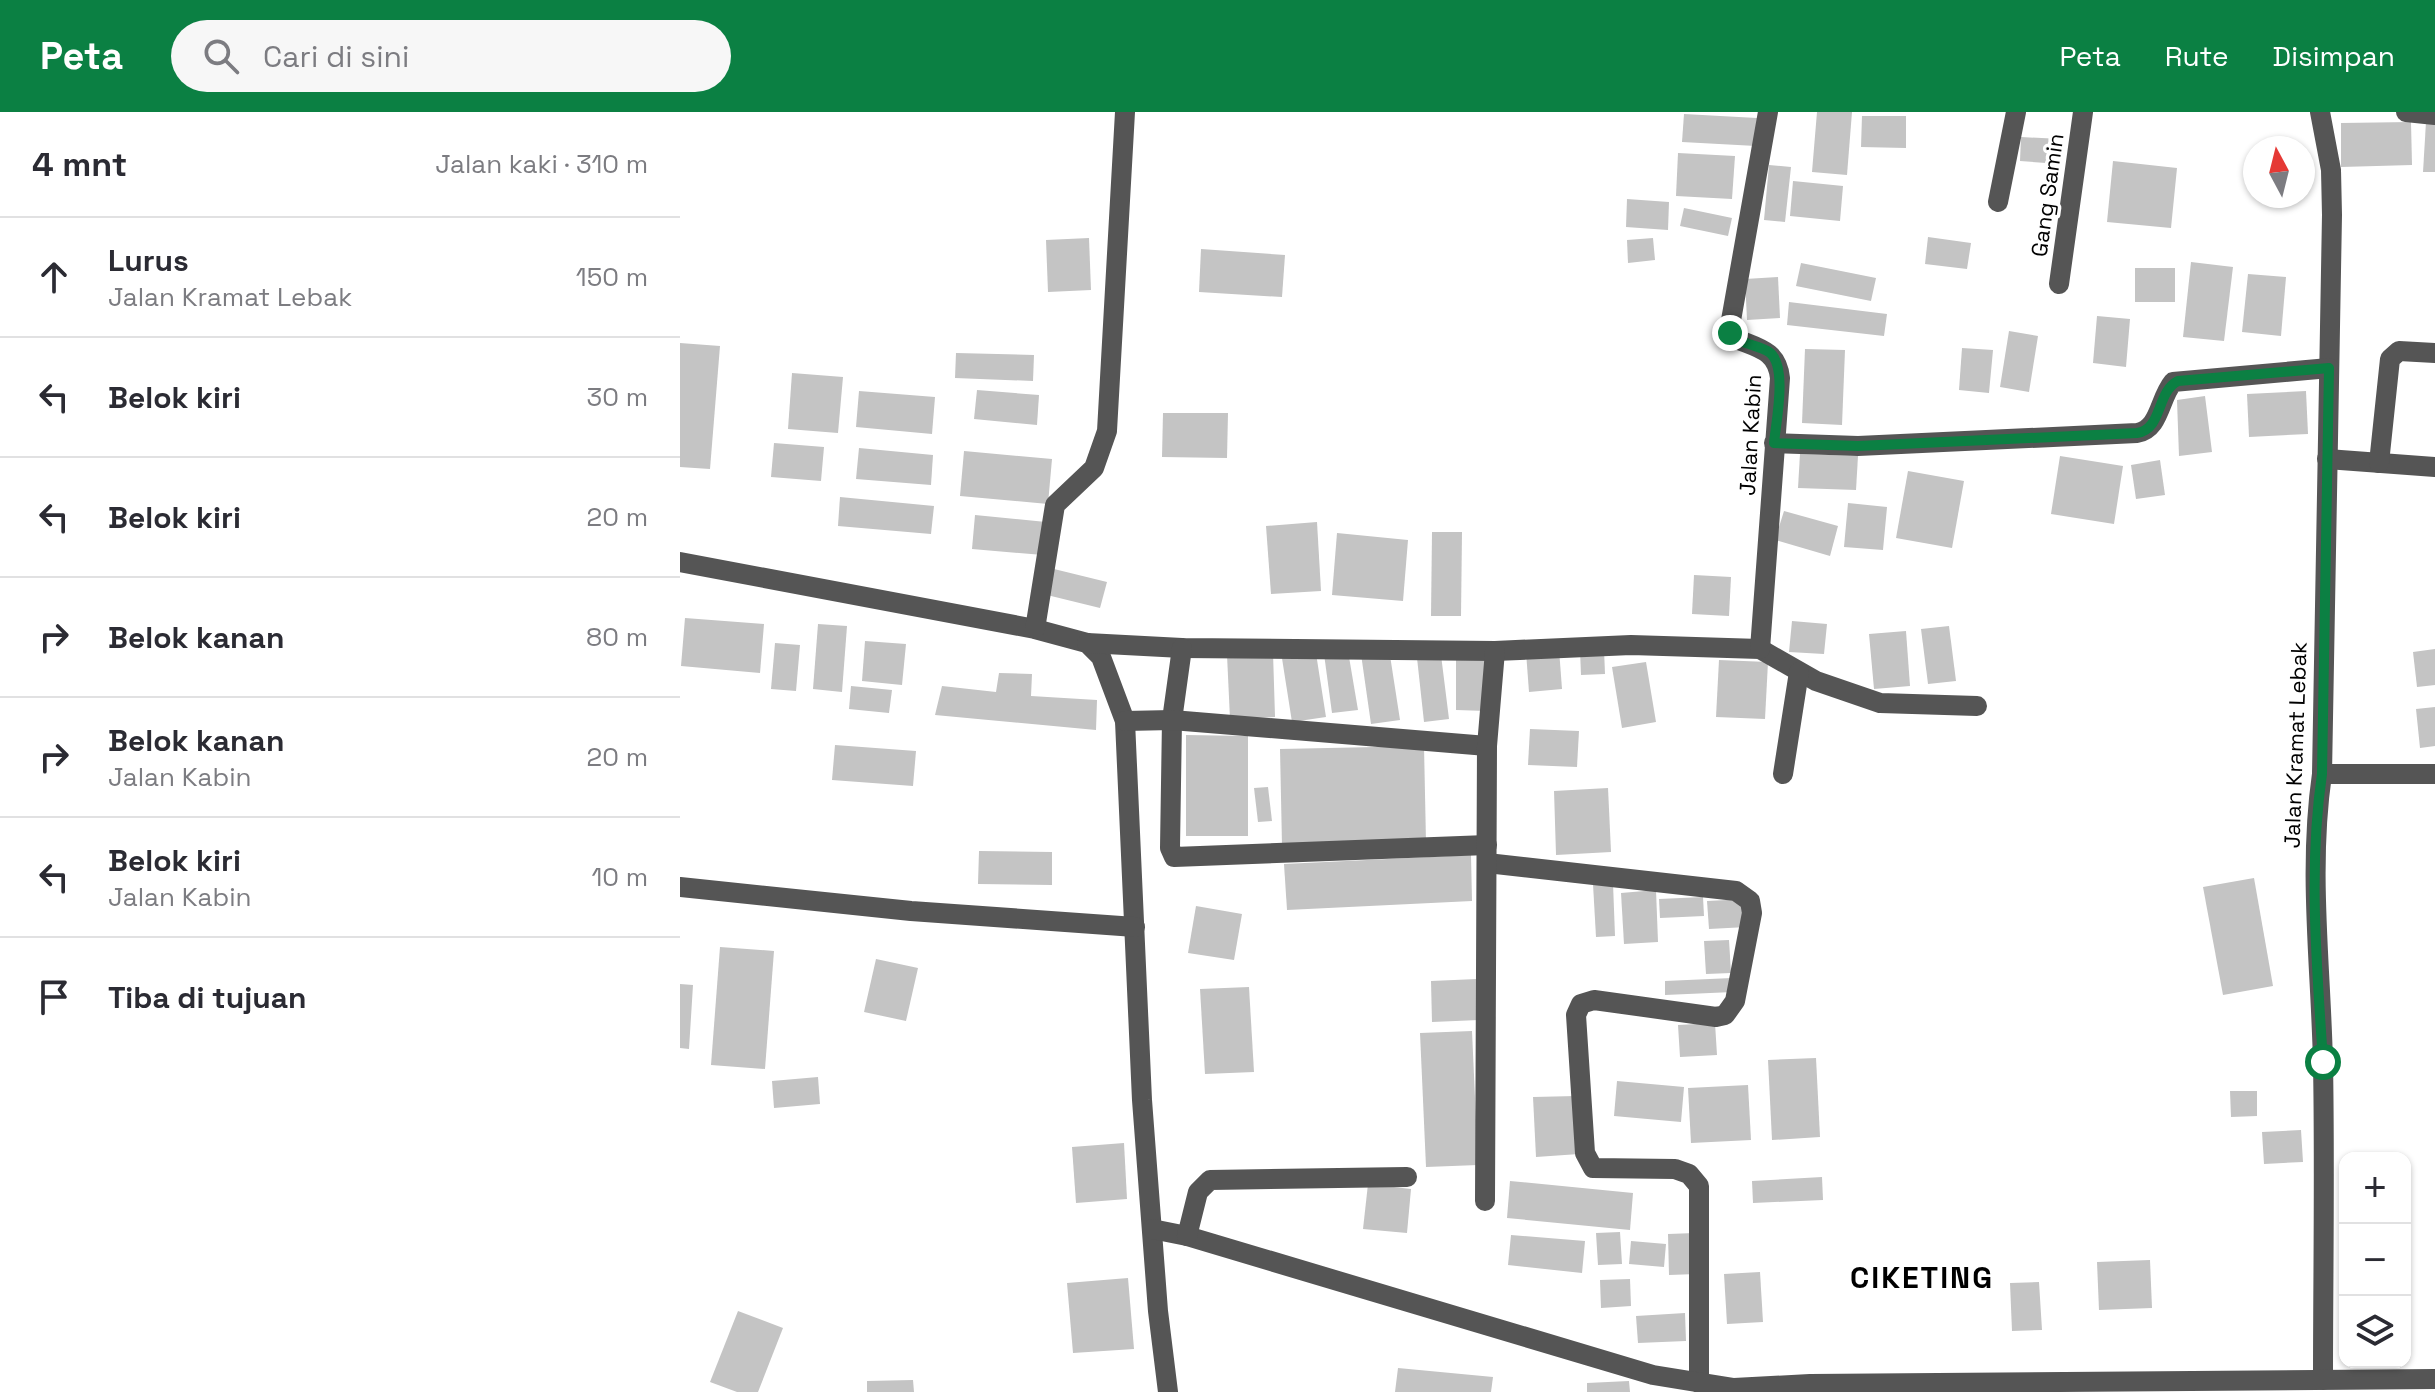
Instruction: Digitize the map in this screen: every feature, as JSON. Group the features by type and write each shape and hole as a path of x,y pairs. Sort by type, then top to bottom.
{"street":[{"path":"1035,629 1055,505 1094,468 1107,431 1125,112"},
{"name":"Jalan Kabin","path":"1760,649 1778,363 1771,352 1734,338 1730,326 1768,112"},
{"path":"1998,202 2016,112"},
{"name":"Gang Samin","path":"2059,284 2083,112"},
{"name":"Jalan Kramat Lebak","path":"2320,112 2331,170 2322,774 2315,818 2315,927 2323,1062 2323,1380"},
{"path":"2406,112 2435,115"},
{"path":"2379,463 2390,359 2399,351 2435,353"},
{"path":"1774,443 1858,446 2146,432 2168,387 2178,381 2329,368"},
{"path":"2327,459 2435,467"},
{"path":"680,562 1035,629 1087,643 1182,648 1495,651 1631,645 1760,649 1799,672 1880,703 1977,706"},
{"path":"1087,643 1109,672 1125,721 1142,1100 1168,1392"},
{"path":"1182,648 1172,720 1170,848 1174,857 1487,854 1736,891 1750,901 1752,913 1735,1001 1725,1015 1716,1017 1594,1000 1581,1004 1576,1015 1585,1153 1589,1165 1593,1168 1675,1169 1689,1174 1699,1186 1699,1383"},
{"path":"1485,1201 1487,746 1495,651"},
{"path":"1783,774 1799,672"},
{"path":"1125,721 1172,720 1487,746"},
{"path":"2322,774 2435,774"},
{"path":"680,887 911,911 1135,927"},
{"path":"1187,1236 1198,1192 1210,1180 1407,1177"},
{"path":"1152,1229 1187,1236 1653,1375 1734,1390 1810,1384 2239,1386 2323,1380 2391,1386 2435,1379"}],"building":[{"path":"1817,112 1852,112 1847,175 1812,172"},
{"path":"1684,114 1757,118 1756,146 1682,142"},
{"path":"1862,116 1906,116 1906,148 1861,147"},
{"path":"2411,122 2412,165 2341,167 2341,123"},
{"path":"2426,122 2435,122 2435,172 2423,172"},
{"path":"2021,137 2061,139 2060,164 2020,161"},
{"path":"1678,153 1735,156 1732,199 1676,196"},
{"path":"2113,161 2177,168 2171,228 2107,222"},
{"path":"1769,165 1791,167 1785,222 1764,220"},
{"path":"1793,181 1843,186 1840,221 1790,216"},
{"path":"1627,199 1669,202 1668,230 1626,227"},
{"path":"1684,208 1732,218 1728,236 1680,226"},
{"path":"1928,237 1971,243 1967,269 1925,264"},
{"path":"1089,238 1091,290 1048,292 1046,240"},
{"path":"1653,238 1655,260 1628,263 1627,240"},
{"path":"1201,249 1285,255 1282,297 1199,292"},
{"path":"2191,262 2233,267 2224,341 2183,337"},
{"path":"1801,263 1876,278 1871,301 1796,286"},
{"path":"2135,268 2175,268 2175,302 2135,302"},
{"path":"2248,274 2286,277 2281,336 2242,332"},
{"path":"1778,277 1780,318 1747,320 1745,279"},
{"path":"1789,302 1887,314 1884,336 1787,325"},
{"path":"2097,316 2130,319 2126,367 2093,363"},
{"path":"2009,331 2038,336 2029,392 2000,387"},
{"path":"680,343 720,346 710,469 680,467"},
{"path":"1962,348 1993,350 1989,393 1959,390"},
{"path":"1805,349 1845,350 1842,425 1802,423"},
{"path":"956,353 1034,355 1033,381 955,378"},
{"path":"792,373 843,377 838,433 788,429"},
{"path":"977,390 1039,395 1037,425 974,419"},
{"path":"859,391 935,397 932,434 856,427"},
{"path":"2306,391 2308,434 2249,437 2247,394"},
{"path":"2205,396 2212,452 2179,456 2177,400"},
{"path":"1163,413 1228,413 1227,458 1162,457"},
{"path":"774,443 824,447 821,481 771,477"},
{"path":"859,448 933,455 931,485 856,479"},
{"path":"964,451 1052,459 1048,504 960,496"},
{"path":"1800,454 1858,456 1856,490 1798,488"},
{"path":"2060,456 2123,466 2114,524 2051,514"},
{"path":"2160,460 2165,495 2136,499 2131,465"},
{"path":"1908,471 1964,481 1952,548 1896,538"},
{"path":"840,497 934,506 931,534 838,526"},
{"path":"1848,503 1887,507 1883,550 1844,547"},
{"path":"1784,511 1838,526 1830,556 1775,540"},
{"path":"975,515 1046,522 1043,555 972,549"},
{"path":"1317,522 1321,591 1271,594 1266,526"},
{"path":"1432,532 1462,532 1461,616 1431,616"},
{"path":"1337,533 1408,540 1403,601 1332,595"},
{"path":"1054,569 1107,582 1100,608 1047,595"},
{"path":"1694,575 1731,577 1729,616 1692,614"},
{"path":"685,618 764,624 760,673 681,666"},
{"path":"1792,621 1827,624 1824,654 1789,652"},
{"path":"818,624 847,626 842,692 813,689"},
{"path":"1949,626 1956,681 1928,684 1921,629"},
{"path":"1906,631 1910,686 1874,689 1869,634"},
{"path":"865,641 906,644 902,685 862,681"},
{"path":"775,643 800,645 796,691 771,689"},
{"path":"1315,647 1326,717 1292,722 1281,652"},
{"path":"1389,649 1400,720 1371,724 1361,654"},
{"path":"1559,649 1562,689 1529,692 1526,652"},
{"path":"1604,649 1605,674 1581,675 1580,650"},
{"path":"2435,649 2435,685 2417,687 2413,652"},
{"path":"1348,651 1358,710 1332,713 1324,654"},
{"path":"1273,652 1275,717 1230,719 1227,655"},
{"path":"1456,653 1488,653 1487,711 1456,710"},
{"path":"1441,655 1449,719 1424,722 1417,658"},
{"path":"1719,660 1768,662 1765,719 1716,717"},
{"path":"1646,662 1656,722 1622,728 1612,667"},
{"path":"999,673 1032,674 1031,696 1097,700 1096,730 935,715 942,686 996,692"},
{"path":"851,686 892,690 889,713 849,709"},
{"path":"2435,707 2435,746 2420,748 2416,709"},
{"path":"1530,729 1579,731 1577,767 1528,765"},
{"path":"1186,735 1248,736 1248,836 1186,836"},
{"path":"835,745 916,751 913,786 832,780"},
{"path":"1424,746 1426,842 1282,845 1280,749"},
{"path":"1268,787 1272,821 1258,822 1254,788"},
{"path":"1608,788 1611,852 1556,855 1554,791"},
{"path":"979,851 1052,852 1052,885 978,884"},
{"path":"1471,855 1472,901 1287,910 1284,864"},
{"path":"2254,878 2273,986 2223,995 2203,887"},
{"path":"1613,883 1615,936 1596,937 1593,884"},
{"path":"1656,890 1658,942 1624,944 1621,893"},
{"path":"1703,897 1704,916 1660,918 1659,899"},
{"path":"1746,899 1747,927 1709,929 1707,901"},
{"path":"1196,906 1242,914 1234,960 1188,953"},
{"path":"1729,940 1731,973 1706,974 1704,941"},
{"path":"720,947 774,951 765,1069 711,1065"},
{"path":"876,959 918,968 906,1021 864,1012"},
{"path":"1732,978 1733,992 1665,995 1665,981"},
{"path":"1477,979 1479,1020 1432,1022 1431,981"},
{"path":"680,984 693,985 689,1049 680,1048"},
{"path":"1249,987 1254,1072 1205,1074 1200,989"},
{"path":"1715,1023 1717,1055 1680,1057 1678,1025"},
{"path":"1472,1031 1478,1165 1426,1167 1420,1033"},
{"path":"1816,1058 1820,1137 1772,1140 1768,1060"},
{"path":"818,1077 820,1104 774,1108 772,1081"},
{"path":"1617,1081 1684,1087 1681,1122 1614,1116"},
{"path":"1748,1085 1751,1140 1691,1143 1688,1088"},
{"path":"2230,1091 2257,1091 2257,1116 2231,1117"},
{"path":"1576,1096 1579,1154 1536,1157 1533,1097"},
{"path":"2301,1130 2303,1162 2264,1164 2262,1132"},
{"path":"1124,1143 1127,1199 1076,1203 1072,1147"},
{"path":"1822,1177 1823,1200 1753,1203 1752,1181"},
{"path":"1510,1181 1633,1193 1630,1230 1507,1218"},
{"path":"1368,1184 1411,1189 1407,1233 1363,1229"},
{"path":"1620,1232 1622,1264 1598,1265 1596,1233"},
{"path":"1695,1233 1697,1274 1669,1275 1668,1234"},
{"path":"1511,1235 1585,1241 1582,1273 1508,1265"},
{"path":"1631,1241 1666,1244 1664,1267 1629,1264"},
{"path":"2150,1260 2152,1308 2099,1310 2097,1262"},
{"path":"1760,1272 1763,1322 1727,1324 1724,1274"},
{"path":"1128,1278 1134,1349 1073,1353 1067,1283"},
{"path":"1630,1279 1631,1306 1601,1308 1600,1280"},
{"path":"2039,1282 2042,1330 2012,1331 2010,1283"},
{"path":"738,1311 783,1328 758,1392 737,1392 710,1382"},
{"path":"1685,1313 1686,1341 1638,1343 1636,1316"},
{"path":"1398,1368 1493,1377 1491,1392 1395,1392"},
{"path":"913,1380 914,1392 867,1392 867,1381"},
{"path":"1629,1381 1630,1392 1587,1392 1587,1383"}],"district":[{"name":"CIKETING","path":"1922,1277"}],"route":[{"path":"1730,333 1734,338 1771,352 1778,363 1780,378 1774,443 1858,446 2146,432 2173,382 2329,368 2321,677 2322,774 2315,818 2315,927 2323,1062"}]}
